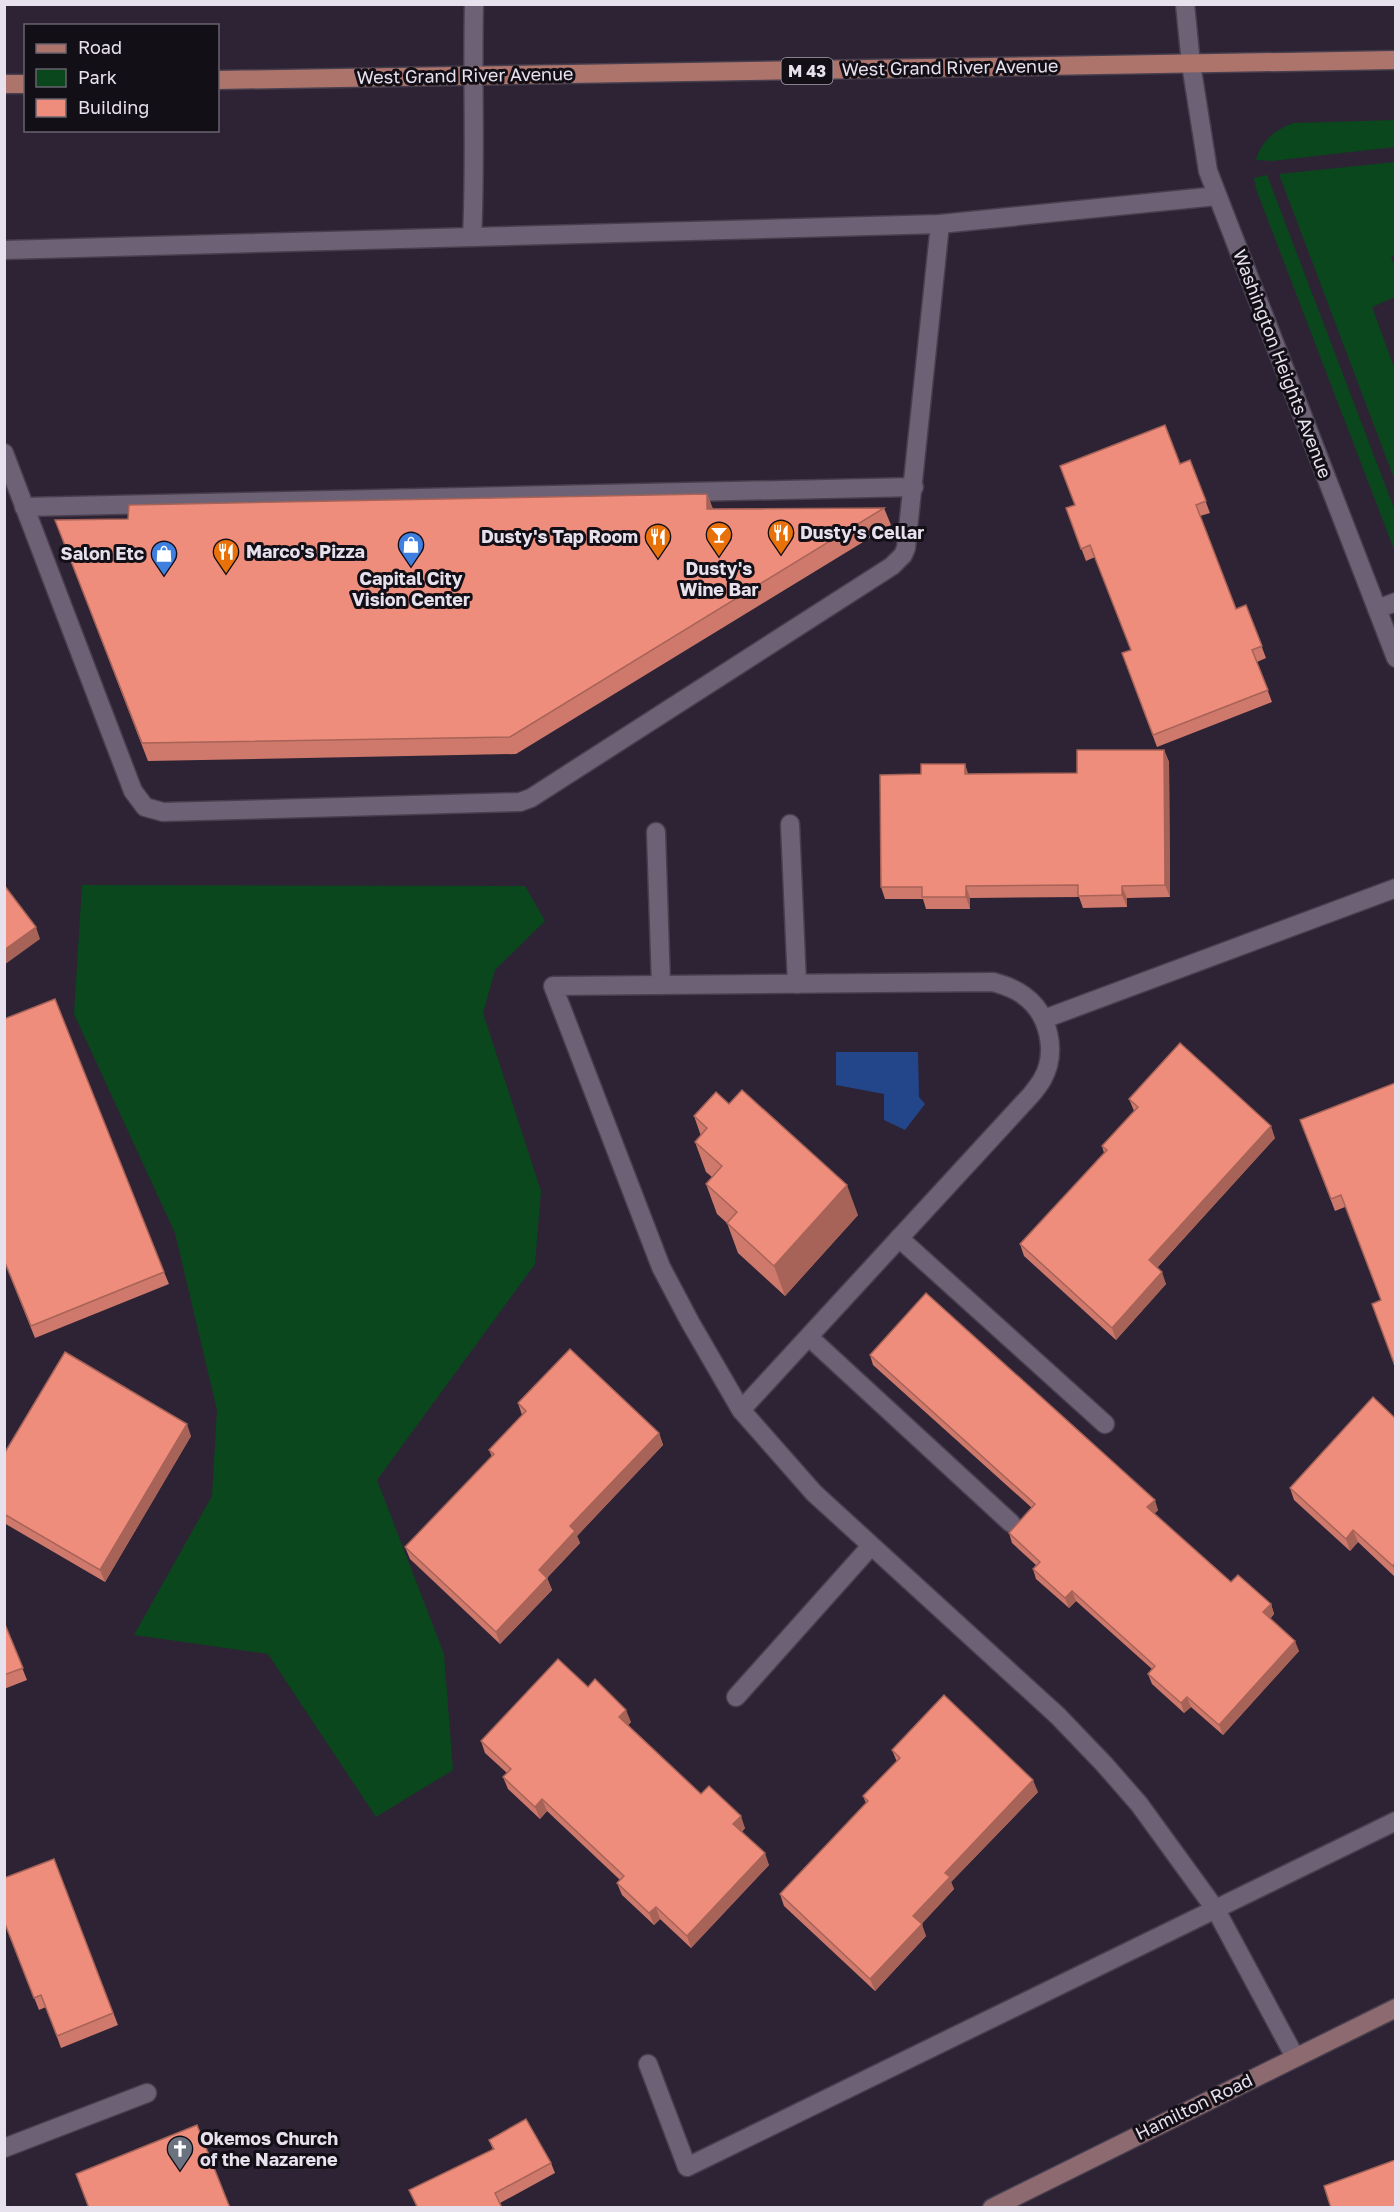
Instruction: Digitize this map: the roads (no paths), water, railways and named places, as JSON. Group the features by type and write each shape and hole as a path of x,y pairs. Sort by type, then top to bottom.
{"main road":[{"name":"West Grand River Avenue","path":"219,80 1395,60"},
{"path":"4,84 24,84"}],"street":[{"path":"472,237 474,4"},
{"name":"Washington Heights Avenue","path":"1185,4 1191,64 1208,171 1395,658"},
{"path":"4,250 940,224 1217,196"},
{"path":"4,453 133,791 145,807 163,812 526,801 892,566 903,555 906,548 914,487 940,224"},
{"path":"24,507 914,487"},
{"path":"1377,609 1395,602"},
{"path":"790,824 797,984"},
{"path":"656,832 662,985"},
{"path":"1044,1020 1395,888"},
{"path":"741,1410 1031,1095 1043,1079 1050,1059 1050,1039 1044,1020 1035,1005 1023,994 1009,986 993,982 552,986 662,1267 690,1322 741,1410 814,1493 1058,1716 1139,1804 1216,1910 1295,2057"},
{"path":"899,1238 1105,1424"},
{"path":"808,1337 1011,1522"},
{"path":"736,1697 871,1546"},
{"path":"648,2064 687,2167 1395,1821"},
{"name":"Hamilton Road","path":"992,2208 1395,2008"},
{"path":"4,2148 147,2094"}],"water":[{"path":"836,1052 918,1052 919,1097 925,1104 905,1130 884,1120 884,1094 836,1085"}],"place":[{"name":"Dusty's Cellar","path":"781,556"},
{"name":"Dusty's Wine Bar","path":"719,558"},
{"name":"Dusty's Tap Room","path":"658,560"},
{"name":"Capital City Vision Center","path":"411,568"},
{"name":"Marco's Pizza","path":"226,575"},
{"name":"Salon Etc","path":"164,577"},
{"name":"Okemos Church of the Nazarene","path":"180,2172"}]}
